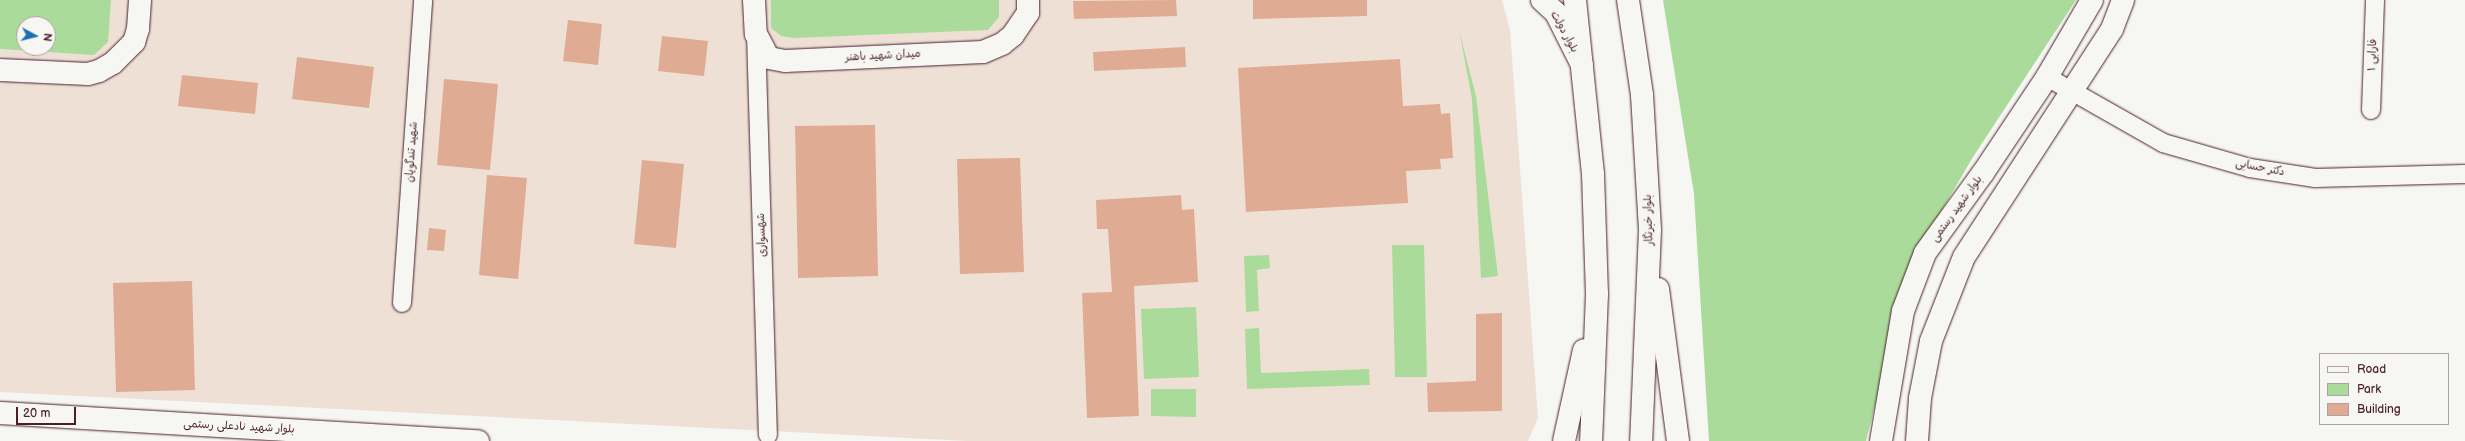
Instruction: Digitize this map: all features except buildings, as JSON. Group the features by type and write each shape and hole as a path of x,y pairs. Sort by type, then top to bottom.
{"main road":[{"path":"0,70 88,74 99,70 113,63 134,42 138,29 140,0"},
{"name":"میدان شهید باهنر","path":"754,0 756,34 769,58 785,61 983,52 1002,44 1013,35 1028,13 1028,0"},
{"name":"بلوار دولت","path":"1542,0 1556,13 1582,66"},
{"path":"1575,0 1593,174 1597,294 1591,441"},
{"name":"بلوار خبرنگار","path":"1628,0 1642,95 1650,230 1641,441"},
{"name":"بلوار شهید رستمی","path":"1881,441 1903,311 1925,253 1983,173 2047,77 2092,0"},
{"path":"1917,441 1920,398 1931,341 1964,257 2112,29 2123,0"},
{"path":"1650,230 1678,441"},
{"path":"1564,441 1597,294"},
{"name":"بلوار شهید نادعلی رستمی","path":"0,413 478,441"}],"street":[{"name":"شهید تندگویان","path":"402,303 423,0"},
{"name":"فارابی ۱","path":"2371,110 2375,0"},
{"name":"شهسواری","path":"756,34 768,435"},
{"name":"دکتر حسابی","path":"2047,77 2163,143 2250,168 2314,178 2465,174"}],"shaded area":[{"path":"0,0 1502,0 1510,30 1538,418 1528,441 967,441 0,392"}],"green space":[{"path":"0,0 111,0 108,42 94,55 56,53 56,16 16,16 16,50 0,49"},
{"path":"771,0 999,0 999,17 988,30 794,38 781,36 771,28"},
{"path":"1663,0 2076,0 1973,157 1911,263 1866,441 1709,441 1694,194"},
{"path":"1459,30 1476,96 1498,276 1481,278 1472,99"},
{"path":"1392,245 1424,245 1427,377 1395,377"},
{"path":"1269,255 1270,268 1257,270 1259,311 1246,312 1244,256"},
{"path":"1196,307 1199,377 1144,379 1141,309"},
{"path":"1259,328 1261,373 1369,369 1370,385 1247,389 1245,329"},
{"path":"1151,389 1196,389 1196,417 1151,416"}]}
